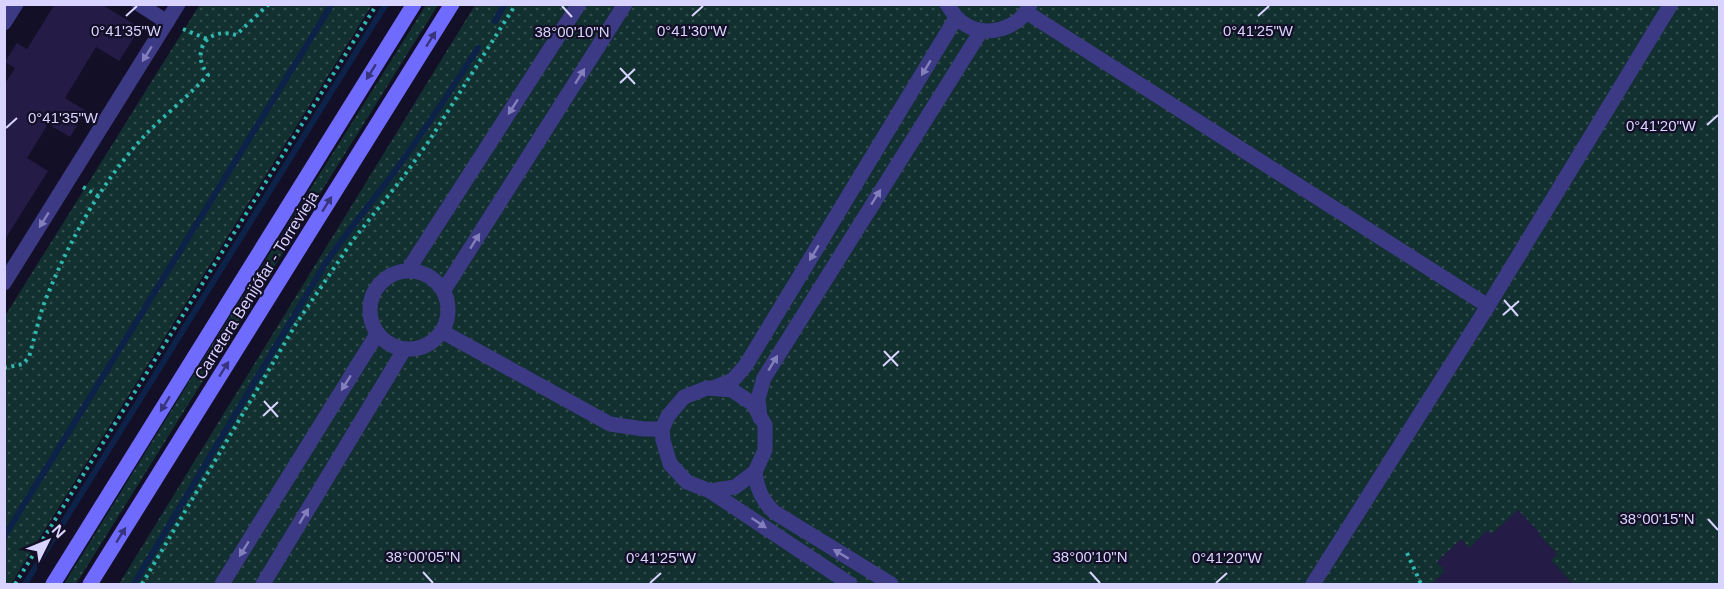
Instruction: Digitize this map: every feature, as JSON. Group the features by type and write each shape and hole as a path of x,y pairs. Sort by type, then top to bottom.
{"main road":[{"name":"Carretera Benijófar - Torrevieja","path":"52,585 414,4"},
{"name":"Carretera Benijófar - Torrevieja","path":"90,585 452,4"}],"street":[{"path":"4,23 16,4"},
{"path":"139,4 167,22"},
{"path":"4,283 178,4"},
{"path":"408,270 579,4"},
{"path":"444,290 625,4"},
{"path":"947,4 956,18 968,27 981,31 1000,30 1017,22 1028,8 1488,306"},
{"path":"1313,585 1488,306 1671,4"},
{"path":"713,388 733,380 746,365 956,18"},
{"path":"760,418 758,399 764,378 981,31"},
{"path":"408,270 429,275 444,290 450,311 443,332 426,346 404,350 388,345 377,334 369,314 373,292 387,276 408,270"},
{"path":"443,332 610,424 662,429"},
{"path":"222,585 377,334"},
{"path":"263,585 404,350"},
{"path":"710,490 735,487 755,472 765,450 765,426 753,404 732,390 707,388 684,397 668,416 662,429 669,464 687,482 710,490 850,585"},
{"path":"755,472 760,495 774,512 891,585"}],"path":[{"path":"4,368 23,364 28,357 46,298 63,260 98,196 151,130 208,75 200,62 202,46 207,39 221,33 236,35 269,4"},
{"path":"15,585 377,4"},
{"path":"142,585 296,324 353,240 429,141 464,90 516,4"},
{"path":"167,22 207,39"},
{"path":"1407,553 1421,585"}],"green space":[{"path":"200,4 372,5 11,584 5,584 5,316"},
{"path":"426,5 438,5 76,584 64,584 192,377"},
{"path":"475,5 1719,5 1719,584 119,584"}],"building":[{"path":"55,4 101,4 140,28 119,61 96,47 65,98 86,111 70,137 48,124 27,158 48,171 4,241 4,85 15,68 5,62 17,43 27,49"},
{"path":"1518,510 1557,554 1551,560 1574,585 1431,585 1445,571 1437,562 1461,539 1469,548 1488,530 1492,534"}],"waterway":[{"path":"4,537 332,4"},
{"path":"25,584 386,4"},
{"path":"495,21 505,4"},
{"path":"134,584 325,264 406,156 478,48"}]}
